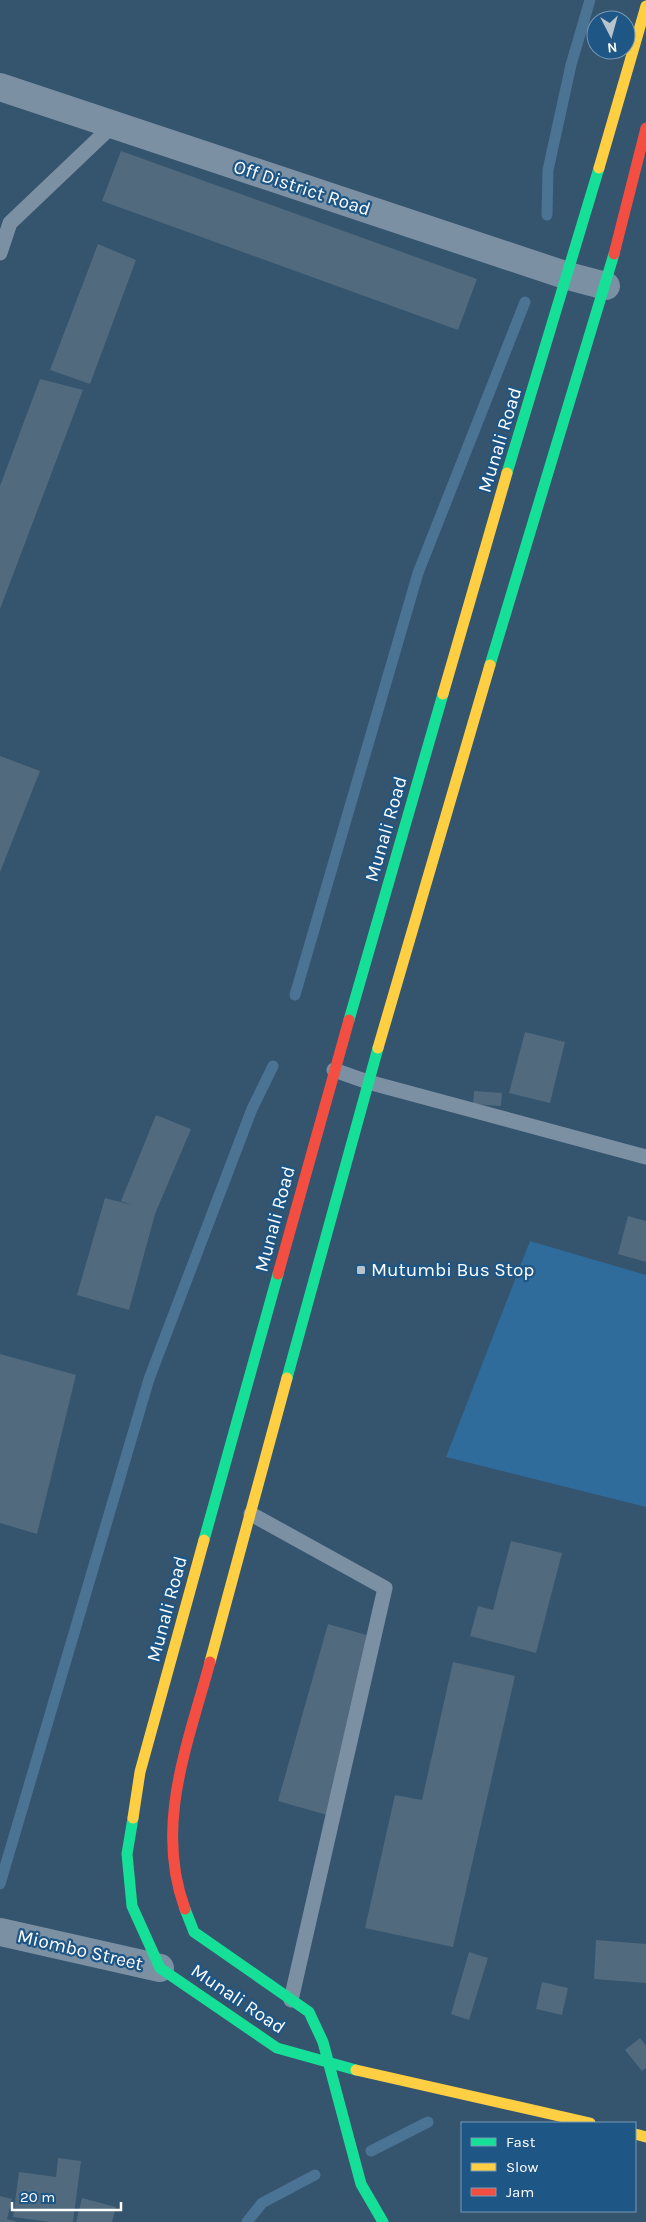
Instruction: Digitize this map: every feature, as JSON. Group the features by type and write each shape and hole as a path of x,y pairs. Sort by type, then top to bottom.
{"main road":[{"name":"Munali Road","path":"329,2064 276,2048 160,1968 132,1906 127,1854 140,1772 334,1070 484,552 568,276 646,6"},
{"name":"Munali Road","path":"329,2064 323,2042 309,2012 194,1932 178,1889 171,1834 176,1787 368,1082 519,564 606,286 646,128"},
{"path":"383,2222 361,2184 329,2064 586,2122"}],"street":[{"name":"Off District Road","path":"0,87 568,276 606,286"},
{"name":"Miombo Street","path":"0,1932 160,1968"}],"lane":[{"path":"0,253 5,221 113,125"},
{"path":"334,1070 368,1082 646,1157"},
{"path":"251,1514 385,1588 292,2000"}],"shaded area":[{"path":"530,1241 646,1275 646,1507 446,1457"}],"building":[{"path":"121,151 477,279 458,330 102,201"},
{"path":"98,244 136,260 90,384 50,370"},
{"path":"40,379 83,390 0,609 0,486"},
{"path":"0,756 40,771 0,872"},
{"path":"525,1032 565,1042 550,1103 509,1093"},
{"path":"474,1091 502,1093 501,1106 473,1104"},
{"path":"156,1115 191,1129 155,1214 129,1310 77,1295 105,1198 132,1205 121,1201"},
{"path":"628,1216 646,1221 646,1262 618,1254"},
{"path":"0,1354 76,1375 37,1534 0,1523"},
{"path":"511,1541 562,1553 536,1653 470,1636 478,1606 493,1610"},
{"path":"328,1624 377,1638 327,1815 278,1801"},
{"path":"453,1662 515,1676 453,1947 365,1928 395,1795 422,1800"},
{"path":"596,1940 646,1944 646,1983 594,1979"},
{"path":"469,1952 488,1958 469,2020 451,2014"},
{"path":"542,1982 568,1988 562,2015 536,2009"},
{"path":"640,2038 646,2046 646,2068 642,2071 625,2050"},
{"path":"58,2158 81,2161 73,2222 50,2222 13,2217 19,2172 56,2177"},
{"path":"0,2196 12,2199 7,2219 18,2222 0,2222"},
{"path":"82,2198 116,2207 112,2222 76,2222"}],"waterway":[{"path":"547,215 548,170 571,65 590,0"},
{"path":"295,995 418,573 525,302"},
{"path":"0,1884 149,1379 252,1109 273,1066"},
{"path":"371,2151 428,2122"},
{"path":"247,2222 262,2203 315,2175"}],"traffic: fast":[{"path":"507,473 599,168"},
{"path":"490,665 614,254"},
{"path":"349,1020 443,694"},
{"path":"287,1378 378,1048"},
{"path":"204,1540 278,1274"},
{"path":"133,1818 127,1854 132,1906 160,1968 277,2048 356,2070"},
{"path":"185,1909 194,1932 309,2012 323,2042 361,2184 383,2222"}],"traffic: slow":[{"path":"599,168 646,6"},
{"path":"443,694 507,473"},
{"path":"378,1048 490,665"},
{"path":"210,1662 287,1378"},
{"path":"133,1818 140,1772 204,1540"},
{"path":"356,2070 586,2122"},
{"path":"636,2134 646,2137"}],"traffic: jam":[{"path":"614,254 646,128"},
{"path":"278,1274 349,1020"},
{"path":"185,1909 176,1878 173,1816 184,1754 210,1662"}],"place":[{"name":"Mutumbi Bus Stop","path":"361,1270"}]}
